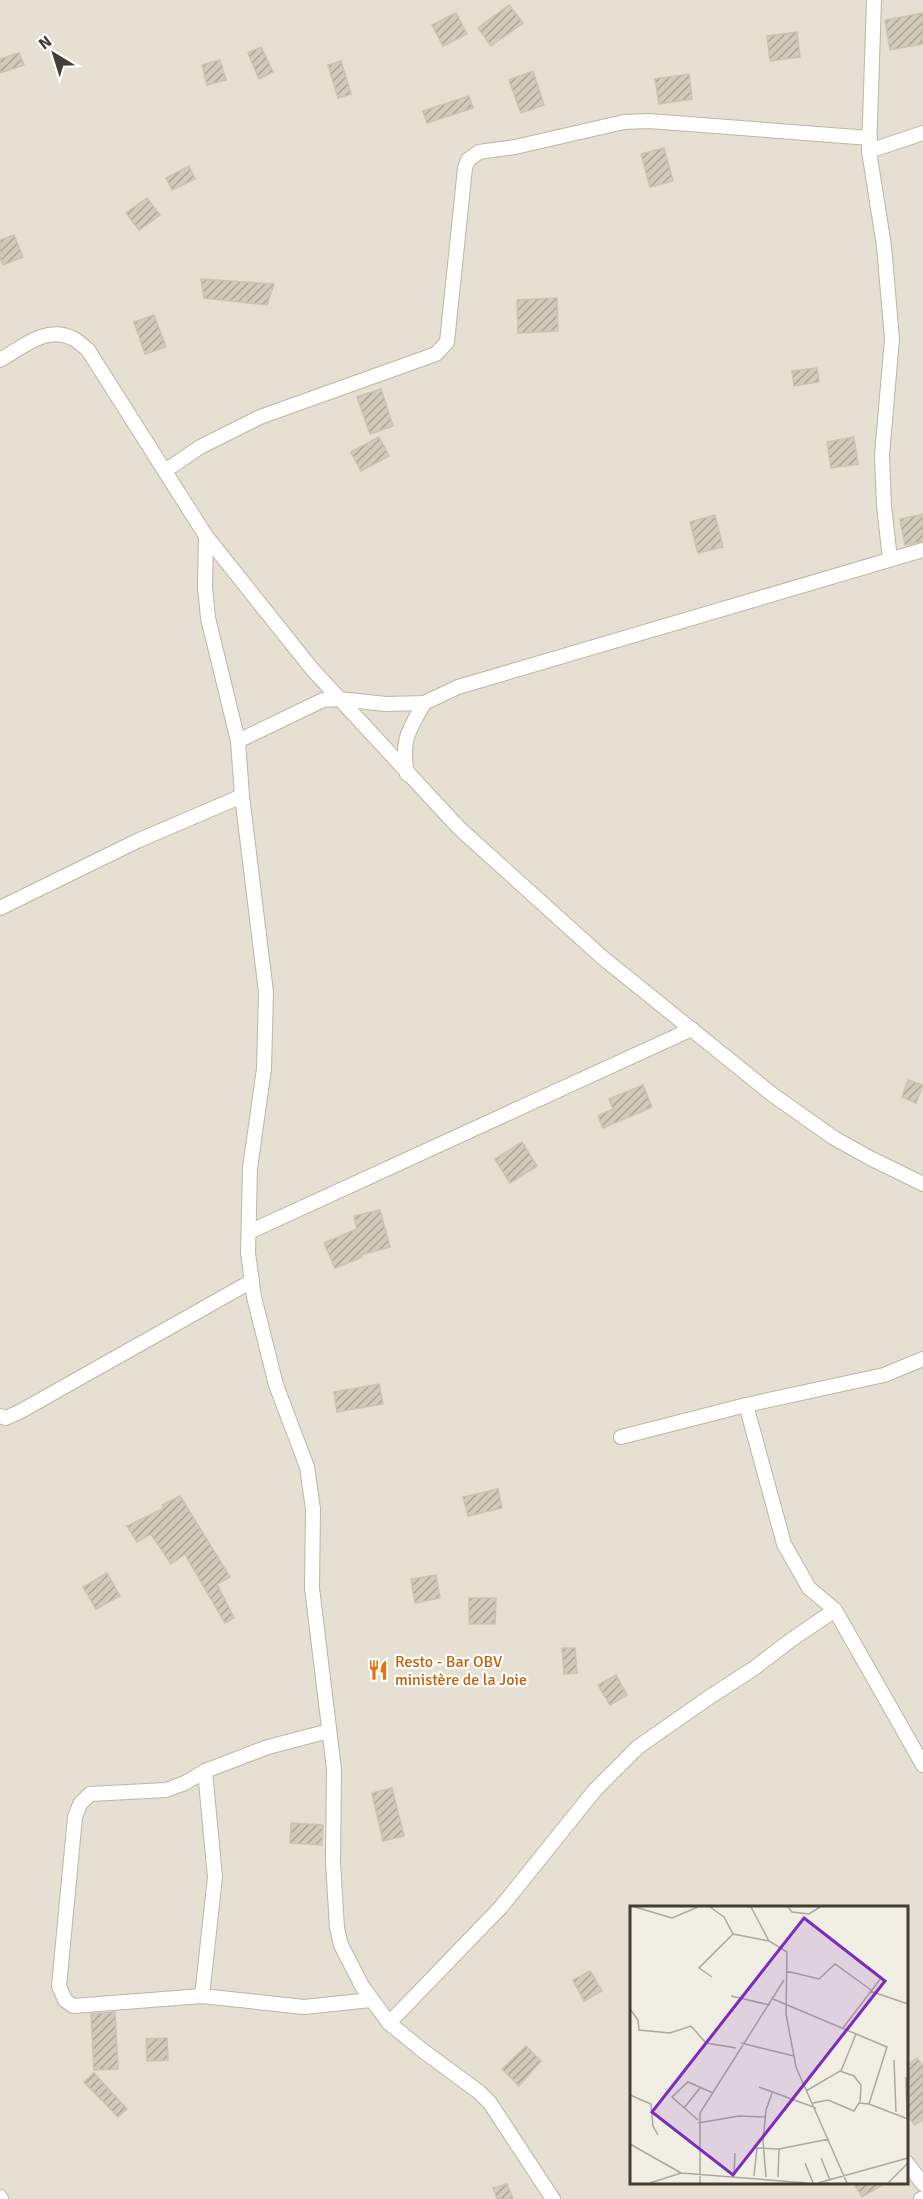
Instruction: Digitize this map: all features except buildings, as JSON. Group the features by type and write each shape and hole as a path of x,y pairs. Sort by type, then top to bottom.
{"street":[{"path":"874,0 869,145 884,246 892,339 882,455 884,506 890,559"},
{"path":"165,471 200,447 260,417 436,354 442,349 447,342 465,168 468,160 479,152 515,147 624,122 649,121 869,145 923,133"},
{"path":"0,360 45,334 72,337 88,350 206,536 312,669 459,828 603,958 772,1095 834,1138 923,1184"},
{"path":"206,536 205,587 208,618 238,741 242,796 266,992 264,1069 250,1168 248,1253 254,1297 276,1385 307,1467 313,1509 312,1587 334,1769 333,1862 337,1928 341,1946 371,2000 388,2023 479,2092 490,2103 553,2199"},
{"path":"238,741 323,700 339,699 387,704 424,703 458,687 923,550"},
{"path":"407,774 403,753 407,735 424,703"},
{"path":"0,908 136,842 242,796"},
{"path":"249,1232 692,1029"},
{"path":"0,1416 6,1418 21,1411 252,1281"},
{"path":"621,1437 884,1375 923,1359"},
{"path":"746,1406 784,1544 809,1588 835,1610 923,1765"},
{"path":"388,2023 501,1907 595,1791 638,1748 835,1610"},
{"path":"329,1731 268,1747 205,1771 185,1783 166,1790 90,1794 80,1804 75,1817 59,1986 64,2000 73,2006 201,1996 304,2007 371,2000"},
{"path":"201,1996 215,1877 205,1771"},
{"path":"908,2165 923,2184"}],"shaded area":[{"path":"0,0 923,0 923,2199 0,2199"}],"place":[{"name":"Resto - Bar OBV ministère de la Joie","path":"378,1670"}]}
